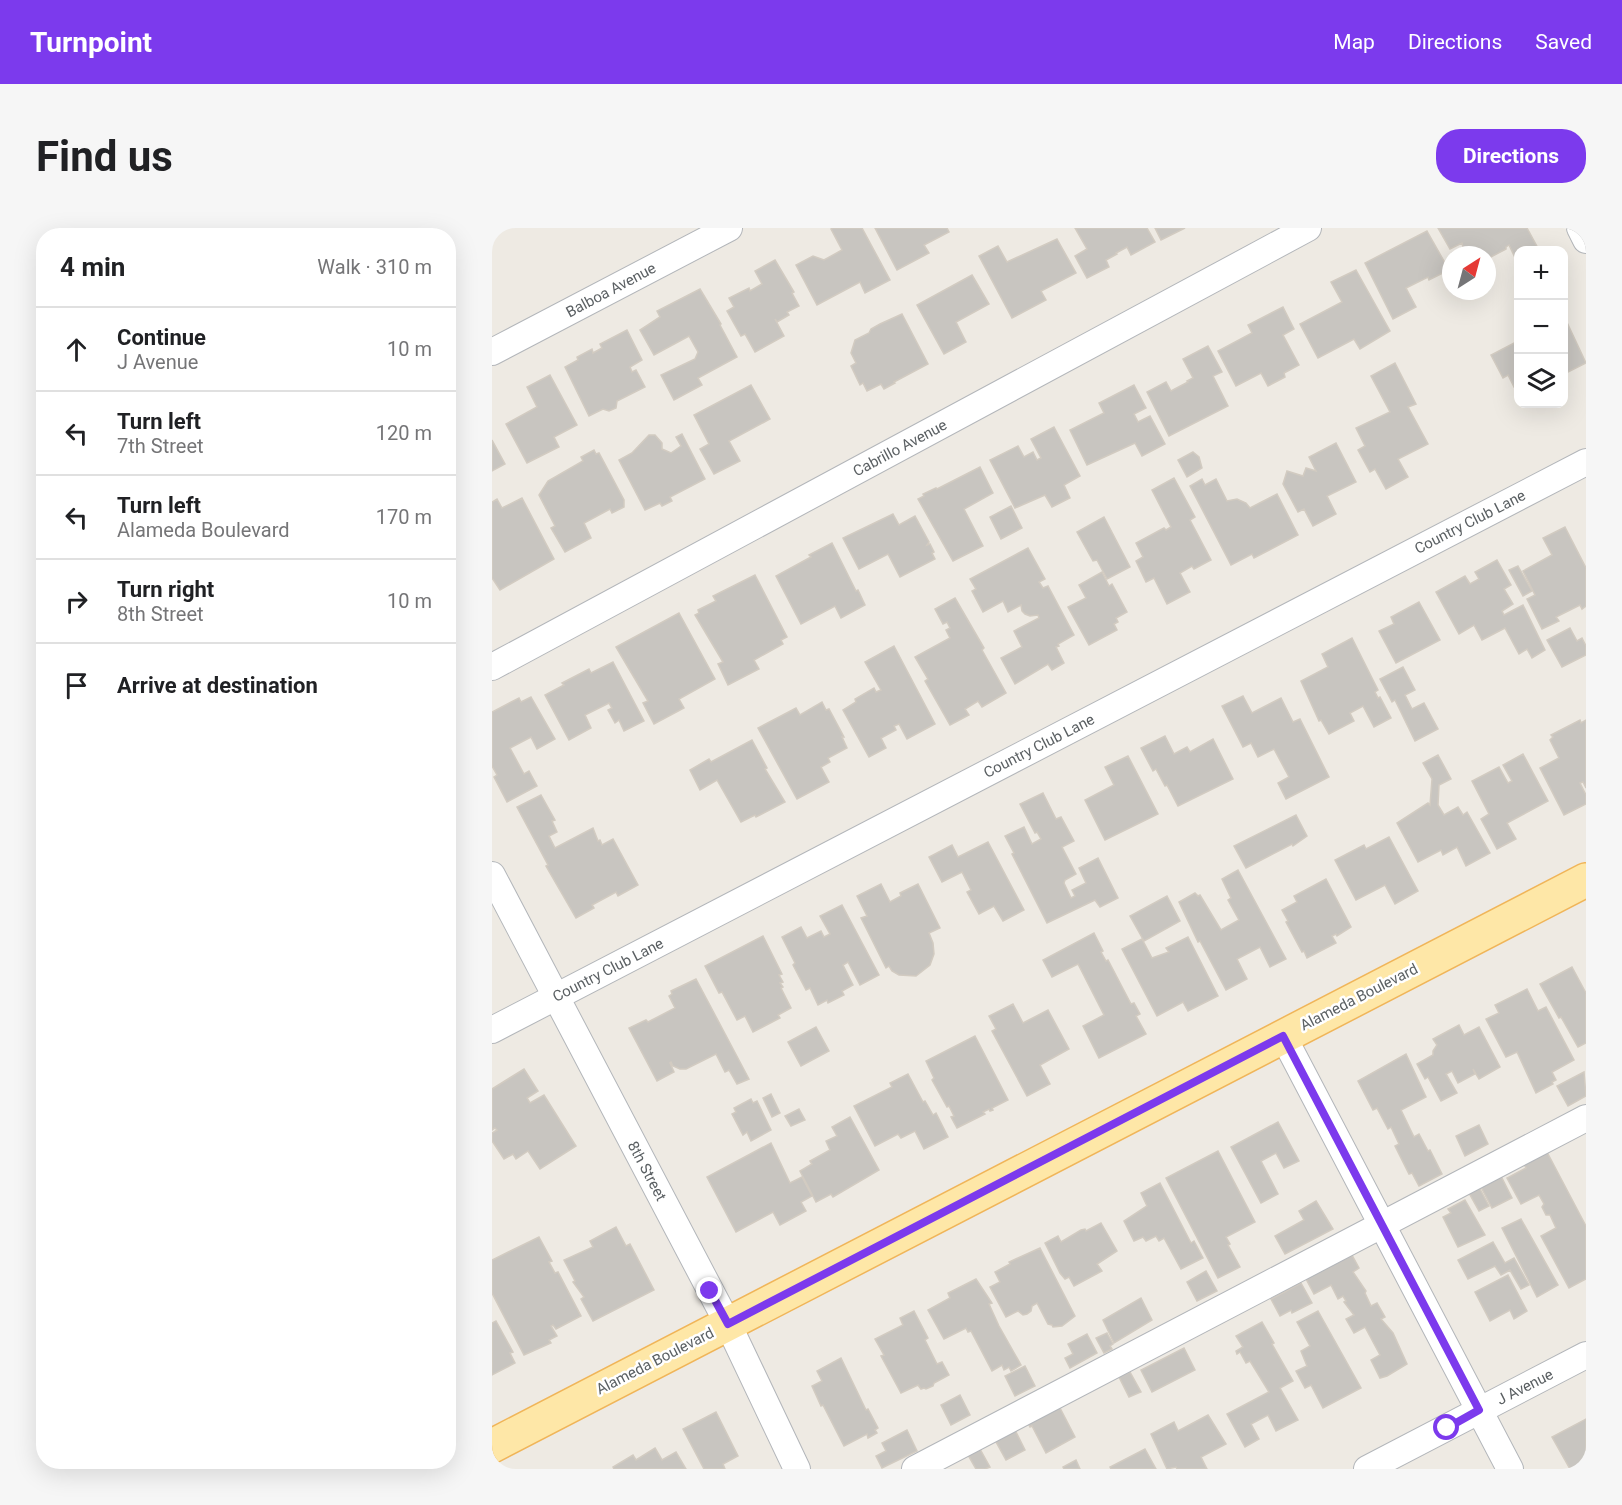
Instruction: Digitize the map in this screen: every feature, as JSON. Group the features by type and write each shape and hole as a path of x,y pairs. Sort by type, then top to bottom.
{"main road":[{"name":"Alameda Boulevard","path":"492,1446 1586,880"}],"street":[{"name":"Balboa Avenue","path":"492,352 729,228"},
{"name":"Cabrillo Avenue","path":"492,667 1308,228"},
{"path":"1580,228 1586,240"},
{"name":"Country Club Lane","path":"492,1030 1586,462"},
{"name":"8th Street","path":"492,875 728,1324 797,1469"},
{"path":"1283,1036 1510,1469"},
{"path":"915,1469 1586,1118"},
{"name":"J Avenue","path":"1368,1469 1586,1355"}],"building":[{"path":"862,228 890,280 865,293 860,282 817,305 796,265 813,256 824,260 842,250 831,229"},
{"path":"875,228 947,228 949,232 924,245 929,253 897,270"},
{"path":"1075,228 1147,228 1155,242 1131,255 1127,247 1106,260 1109,267 1087,278 1075,256 1087,249"},
{"path":"1155,228 1185,228 1161,240"},
{"path":"1438,228 1527,228 1537,246 1514,246 1514,256 1509,245 1496,254 1496,246 1463,246 1462,243 1448,246"},
{"path":"1427,231 1442,258 1442,274 1429,280 1428,277 1406,288 1416,307 1393,319 1365,263"},
{"path":"1057,239 1076,273 1041,291 1046,300 1012,318 979,256 998,246 1007,262"},
{"path":"775,260 794,292 792,293 799,306 787,312 789,315 777,322 775,319 784,336 755,352 745,334 741,336 727,311 734,307 729,298 762,284 755,271"},
{"path":"1356,270 1390,331 1360,349 1354,339 1318,358 1300,324 1342,302 1331,282"},
{"path":"972,275 989,304 956,322 966,342 944,354 917,305"},
{"path":"700,289 737,357 698,378 702,385 674,400 661,375 695,359 698,352 689,336 654,355 640,330 660,317 657,311"},
{"path":"1283,307 1294,329 1283,335 1299,365 1284,373 1285,377 1268,386 1261,373 1236,386 1218,351 1252,333 1248,325"},
{"path":"902,314 928,364 884,389 881,384 867,391 863,383 860,385 851,366 856,363 851,353 855,340 880,324"},
{"path":"1568,325 1586,363 1568,372"},
{"path":"627,330 642,360 630,367 632,372 636,370 645,387 617,401 616,408 609,411 603,409 589,416 565,367 592,349 593,353 602,348 600,344"},
{"path":"1514,343 1514,387 1508,375 1503,378 1491,355"},
{"path":"1208,346 1222,372 1213,376 1228,406 1169,436 1147,392 1166,382 1171,391 1188,382 1193,378 1183,359"},
{"path":"1395,363 1416,404 1408,407 1428,444 1398,459 1408,477 1386,489 1375,469 1370,472 1358,450 1365,446 1356,428 1390,412 1371,376"},
{"path":"550,375 577,425 554,437 559,447 527,463 506,424 537,407 527,387"},
{"path":"751,385 770,419 729,441 740,461 714,474 700,449 709,444 694,415"},
{"path":"1134,385 1146,408 1134,414 1138,422 1150,416 1165,444 1142,456 1135,443 1087,465 1070,430 1104,413 1099,403"},
{"path":"1054,427 1080,476 1064,485 1070,498 1052,507 1045,495 1015,508 990,460 1018,446 1024,457 1033,452 1037,460 1041,458 1031,439"},
{"path":"682,434 705,479 670,497 672,501 662,506 660,503 645,510 619,460 632,453 649,435 655,435 662,443 662,449 671,453 681,446 676,437"},
{"path":"492,440 505,464 492,471"},
{"path":"1336,443 1356,482 1327,496 1336,514 1313,526 1304,509 1298,512 1283,484 1287,471 1303,476 1306,468 1316,471 1309,457"},
{"path":"594,450 596,454 599,453 624,500 624,507 612,513 610,509 584,523 591,538 565,552 551,528 555,526 539,495 548,481 583,461 581,457"},
{"path":"1193,452 1199,457 1202,468 1187,477 1178,460"},
{"path":"980,467 993,493 964,509 983,546 953,561 918,499 924,496 923,494"},
{"path":"1174,478 1195,517 1190,520 1211,560 1194,569 1192,566 1180,573 1190,592 1167,604 1154,578 1146,582 1136,561 1143,557 1136,543 1164,528 1166,530 1171,527 1152,490"},
{"path":"1202,479 1205,485 1216,479 1227,501 1237,499 1246,503 1250,508 1277,494 1298,535 1254,558 1252,554 1231,565 1190,486"},
{"path":"522,498 554,559 500,590 492,578 492,502 497,499 502,508"},
{"path":"1011,506 1022,528 1001,539 990,517"},
{"path":"893,514 899,525 915,516 929,542 927,545 930,544 934,552 932,553 935,559 900,577 888,554 859,569 843,538"},
{"path":"1104,517 1130,567 1107,579 1097,560 1093,561 1077,532"},
{"path":"1565,527 1586,568 1586,606 1582,609 1580,605 1556,617 1559,621 1542,629 1527,599 1535,595 1523,571 1552,555 1543,538"},
{"path":"832,543 865,605 841,618 835,606 801,624 776,576"},
{"path":"1028,548 1045,579 1039,582 1043,588 1048,586 1074,635 1056,647 1064,663 1052,670 1048,664 1015,684 1001,658 1022,647 1014,631 1039,618 1038,615 1025,614 1021,605 1008,612 1003,601 983,612 972,591 976,589 970,579"},
{"path":"1497,560 1511,585 1504,589 1513,604 1502,611 1504,615 1523,605 1545,650 1532,658 1527,649 1519,654 1505,628 1482,640 1474,625 1459,634 1436,592 1465,576 1470,584 1479,579 1475,572"},
{"path":"1518,566 1532,591 1523,596 1509,570"},
{"path":"1102,572 1109,586 1112,584 1127,612 1116,618 1118,622 1114,624 1117,630 1089,645 1068,607 1086,598 1079,585"},
{"path":"755,575 787,637 781,640 783,644 754,660 759,669 728,685 718,664 723,662 695,615 699,613 698,610 716,601 713,596"},
{"path":"955,598 984,648 982,650 1006,693 982,707 978,701 965,709 969,715 950,725 925,681 928,679 915,657 950,638 946,630 950,628 947,622 943,624 935,609"},
{"path":"1419,602 1440,640 1396,663 1379,631 1394,624 1391,617"},
{"path":"679,613 715,679 679,699 684,708 654,724 643,703 648,701 616,647"},
{"path":"1570,628 1577,641 1582,638 1586,646 1586,655 1562,667 1547,640"},
{"path":"1352,638 1378,690 1375,692 1391,718 1374,727 1363,706 1350,713 1354,721 1329,734 1321,720 1319,721 1301,681 1328,667 1322,654"},
{"path":"894,646 935,724 907,739 899,724 894,726 896,730 881,738 886,748 869,757 843,710 856,702 855,699 874,688 876,692 881,690 865,662"},
{"path":"613,662 644,721 624,731 619,720 615,723 608,710 612,708 609,703 585,715 591,728 569,740 545,695 589,669 591,673"},
{"path":"1403,667 1415,690 1405,695 1412,709 1424,703 1438,729 1415,741 1395,700 1392,702 1380,679"},
{"path":"1243,696 1252,713 1281,698 1293,722 1300,719 1329,777 1286,799 1278,783 1289,777 1274,749 1258,757 1251,743 1243,747 1222,706"},
{"path":"531,697 555,739 537,749 531,737 510,748 524,774 529,771 537,786 507,802 494,777 497,775 492,766 492,712 519,698 521,702"},
{"path":"822,702 826,710 829,709 844,737 842,737 847,748 828,758 830,762 821,767 829,782 797,799 758,728 796,708 800,715"},
{"path":"1580,720 1581,723 1586,720 1586,788 1583,782 1580,783 1586,795 1586,804 1564,815 1540,768 1559,758 1550,740 1553,737 1551,735"},
{"path":"1165,736 1174,754 1187,747 1190,752 1213,739 1233,779 1178,806 1156,769 1153,771 1141,748"},
{"path":"752,740 767,768 765,769 785,802 741,822 717,780 700,790 690,770 709,759 711,762"},
{"path":"1523,754 1548,801 1507,823 1516,839 1497,849 1481,819 1489,814 1472,781 1499,767 1508,783 1512,781 1503,765"},
{"path":"1438,755 1451,779 1439,785 1438,805 1444,815 1458,807 1463,815 1467,812 1490,853 1466,866 1457,847 1443,855 1441,850 1418,862 1397,823 1428,803 1430,805 1432,779 1423,763"},
{"path":"1128,756 1158,814 1105,840 1085,800 1114,785 1105,767"},
{"path":"1043,793 1056,819 1061,817 1074,841 1062,847 1076,874 1064,883 1071,898 1075,896 1072,890 1086,883 1079,868 1098,858 1118,898 1100,907 1095,900 1047,923 1005,836 1024,827 1032,844 1041,839 1037,832 1035,833 1020,804"},
{"path":"541,795 555,820 552,821 557,832 549,836 555,848 593,828 602,845 613,839 638,885 618,896 616,892 592,905 594,908 576,918 546,866 548,865 517,807"},
{"path":"1296,815 1307,836 1293,846 1292,844 1246,868 1234,846"},
{"path":"1389,837 1418,891 1395,904 1385,885 1356,900 1335,860 1364,845 1366,849"},
{"path":"988,842 1024,910 1003,921 994,906 979,914 967,892 971,890 962,872 942,882 929,857 952,845 958,857"},
{"path":"1238,870 1286,959 1270,967 1260,947 1237,959 1247,979 1226,990 1200,941 1198,942 1179,902 1195,893 1200,895 1221,930 1239,920 1228,900 1231,898 1222,879"},
{"path":"1326,879 1351,927 1337,936 1336,934 1332,936 1336,943 1307,958 1286,922 1288,921 1282,910 1297,902 1294,896"},
{"path":"881,884 890,902 901,896 900,893 918,884 940,928 929,933 934,954 930,965 916,976 899,975 889,966 886,968 861,918 867,916 857,896"},
{"path":"1167,896 1180,921 1144,941 1130,916"},
{"path":"842,905 879,975 860,985 848,962 843,965 853,985 842,991 844,995 818,1005 810,988 806,990 782,937 801,927 807,938 821,931 824,937 830,934 820,916"},
{"path":"1094,933 1106,961 1108,960 1131,1004 1134,1003 1140,1014 1136,1016 1146,1034 1099,1058 1083,1026 1104,1015 1078,964 1052,977 1043,960"},
{"path":"763,936 782,974 779,975 783,982 780,983 783,987 781,988 791,1008 778,1015 780,1018 753,1032 745,1016 737,1020 705,966"},
{"path":"1188,937 1218,996 1188,1011 1183,1002 1157,1016 1122,949 1142,939 1152,958 1169,952 1166,948"},
{"path":"1572,967 1586,993 1586,1043 1578,1047 1540,984"},
{"path":"696,979 749,1079 737,1084 729,1070 725,1072 716,1054 686,1069 673,1066 671,1062 674,1072 657,1081 629,1028 646,1020 648,1022 675,1008 669,996 672,994 671,991"},
{"path":"1527,989 1538,1011 1546,1007 1574,1060 1552,1072 1556,1080 1552,1082 1553,1084 1536,1093 1517,1052 1506,1057 1486,1019 1499,1013 1495,1005"},
{"path":"1013,1004 1023,1023 1048,1010 1069,1049 1040,1065 1050,1084 1027,1096 992,1031 996,1029 989,1016"},
{"path":"1459,1025 1464,1035 1479,1027 1500,1067 1479,1079 1473,1069 1475,1074 1458,1083 1452,1071 1446,1074 1457,1093 1441,1101 1428,1077 1425,1079 1417,1064 1433,1055 1437,1045 1433,1039"},
{"path":"816,1027 829,1051 801,1066 788,1042"},
{"path":"975,1036 1008,1100 957,1128 951,1117 954,1116 949,1106 947,1107 932,1080 934,1078 926,1061"},
{"path":"1406,1054 1426,1097 1401,1110 1414,1137 1419,1134 1442,1174 1419,1186 1412,1173 1409,1174 1395,1146 1399,1144 1391,1127 1388,1129 1377,1108 1373,1110 1358,1081"},
{"path":"524,1069 538,1091 527,1098 530,1103 544,1095 576,1146 540,1169 528,1151 516,1159 513,1154 504,1159 492,1141 492,1133 497,1130 495,1128 492,1130 492,1089"},
{"path":"1584,1072 1586,1096 1568,1106 1557,1086"},
{"path":"908,1074 923,1102 925,1101 933,1115 936,1113 948,1137 924,1149 915,1131 901,1138 898,1134 875,1146 854,1106 892,1087 890,1083"},
{"path":"771,1094 780,1113 772,1117 763,1098"},
{"path":"751,1099 753,1103 757,1101 771,1130 751,1141 747,1132 743,1135 732,1114 736,1112 734,1108"},
{"path":"799,1109 805,1120 791,1126 785,1116"},
{"path":"850,1117 879,1170 833,1197 831,1194 816,1202 800,1171 812,1164 810,1161 830,1150 826,1141 837,1136 832,1127"},
{"path":"1278,1122 1299,1161 1284,1168 1276,1153 1261,1161 1278,1194 1261,1203 1231,1147"},
{"path":"1479,1125 1488,1144 1465,1156 1456,1136"},
{"path":"771,1143 790,1183 802,1177 812,1196 801,1202 806,1211 780,1225 773,1212 736,1232 707,1177"},
{"path":"1218,1151 1255,1222 1226,1237 1240,1267 1218,1278 1166,1178"},
{"path":"1547,1152 1586,1226 1586,1279 1569,1288 1541,1236 1556,1228 1550,1215 1546,1215 1539,1195 1521,1204 1507,1178 1526,1168 1524,1164"},
{"path":"1501,1176 1512,1198 1492,1208 1481,1187"},
{"path":"1160,1183 1191,1243 1194,1241 1203,1258 1181,1269 1164,1238 1159,1241 1156,1236 1146,1241 1143,1237 1134,1241 1124,1221 1147,1206 1141,1193"},
{"path":"1479,1187 1489,1206 1479,1211 1469,1193"},
{"path":"1465,1200 1485,1235 1458,1247 1443,1217 1451,1213 1448,1209"},
{"path":"1316,1201 1333,1229 1285,1254 1275,1236 1304,1220 1299,1211"},
{"path":"1521,1219 1558,1285 1537,1297 1502,1228"},
{"path":"1101,1223 1117,1251 1097,1264 1102,1271 1074,1286 1069,1277 1065,1279 1060,1273 1045,1243 1058,1236 1061,1242 1081,1230 1086,1231"},
{"path":"616,1227 626,1246 630,1244 654,1290 593,1321 581,1299 584,1297 573,1282 575,1281 564,1260 593,1247 590,1241"},
{"path":"539,1237 552,1261 549,1262 555,1273 558,1272 581,1316 556,1329 553,1325 551,1326 557,1336 549,1340 551,1343 524,1355 492,1293 492,1260"},
{"path":"1493,1242 1505,1263 1514,1258 1529,1285 1521,1289 1510,1270 1501,1275 1495,1266 1468,1279 1458,1260"},
{"path":"1040,1248 1075,1316 1062,1326 1053,1327 1048,1324 1037,1303 1027,1314 1023,1315 1018,1311 1006,1317 990,1287 1000,1282 995,1272 1010,1264 1009,1262"},
{"path":"1352,1255 1359,1268 1353,1272 1366,1291 1371,1306 1377,1303 1385,1317 1381,1319 1393,1333 1407,1364 1380,1378 1371,1360 1380,1355 1365,1327 1354,1333 1346,1319 1354,1315 1344,1302 1346,1301 1343,1296 1338,1299 1331,1285 1314,1294 1304,1275 1323,1265 1325,1269"},
{"path":"1206,1271 1217,1291 1197,1301 1187,1282"},
{"path":"1508,1275 1527,1311 1514,1319 1510,1310 1490,1321 1475,1292"},
{"path":"976,1279 992,1303 989,1304 999,1326 1021,1365 1011,1371 1009,1367 1004,1370 1002,1365 992,1371 971,1331 968,1332 966,1328 944,1339 928,1310 950,1298 948,1293"},
{"path":"1301,1283 1312,1303 1280,1316 1271,1299"},
{"path":"1141,1298 1152,1320 1114,1343 1103,1320"},
{"path":"914,1311 928,1338 925,1340 937,1364 942,1362 949,1375 926,1389 921,1389 918,1385 901,1393 881,1356 884,1355 875,1339 903,1325 900,1318"},
{"path":"1318,1311 1361,1388 1323,1408 1311,1385 1305,1388 1296,1371 1307,1366 1301,1351 1310,1346 1297,1322"},
{"path":"496,1321 513,1352 510,1353 515,1363 492,1375 492,1323"},
{"path":"1262,1322 1293,1381 1280,1388 1298,1420 1276,1431 1268,1415 1251,1424 1259,1439 1245,1447 1227,1414 1269,1392 1250,1361 1246,1363 1240,1352 1237,1354 1236,1351 1243,1347 1236,1336"},
{"path":"1107,1333 1113,1344 1110,1346 1112,1349 1104,1353 1096,1338"},
{"path":"1087,1334 1097,1353 1070,1368 1065,1358 1073,1354 1068,1344"},
{"path":"1184,1348 1195,1370 1152,1392 1141,1370"},
{"path":"841,1358 866,1410 868,1409 878,1428 875,1430 877,1433 868,1438 867,1434 844,1446 812,1386 822,1381 817,1371"},
{"path":"1025,1366 1035,1386 1015,1396 1005,1376"},
{"path":"1130,1372 1141,1392 1129,1397 1119,1377"},
{"path":"960,1395 970,1415 951,1425 941,1405"},
{"path":"1059,1406 1075,1437 1046,1453 1032,1426 1029,1425 1030,1422"},
{"path":"716,1412 738,1456 723,1464 725,1469 704,1469 683,1429"},
{"path":"1208,1415 1226,1444 1201,1457 1207,1469 1177,1469 1176,1467 1167,1469 1151,1434 1174,1422 1178,1431"},
{"path":"1586,1419 1586,1469 1570,1469 1552,1437"},
{"path":"907,1430 917,1451 882,1468 876,1456 886,1451 882,1443"},
{"path":"1015,1430 1025,1450 1006,1460 995,1440"},
{"path":"655,1448 662,1460 676,1452 686,1469 614,1469 613,1467 633,1455 636,1460"},
{"path":"980,1449 990,1467 985,1469 976,1469 968,1455"},
{"path":"1145,1449 1156,1469 1111,1469 1110,1467"},
{"path":"1076,1460 1080,1469 1064,1469 1063,1467"}],"route":[{"path":"710,1291 728,1324 1283,1036 1479,1410 1447,1428"}]}
